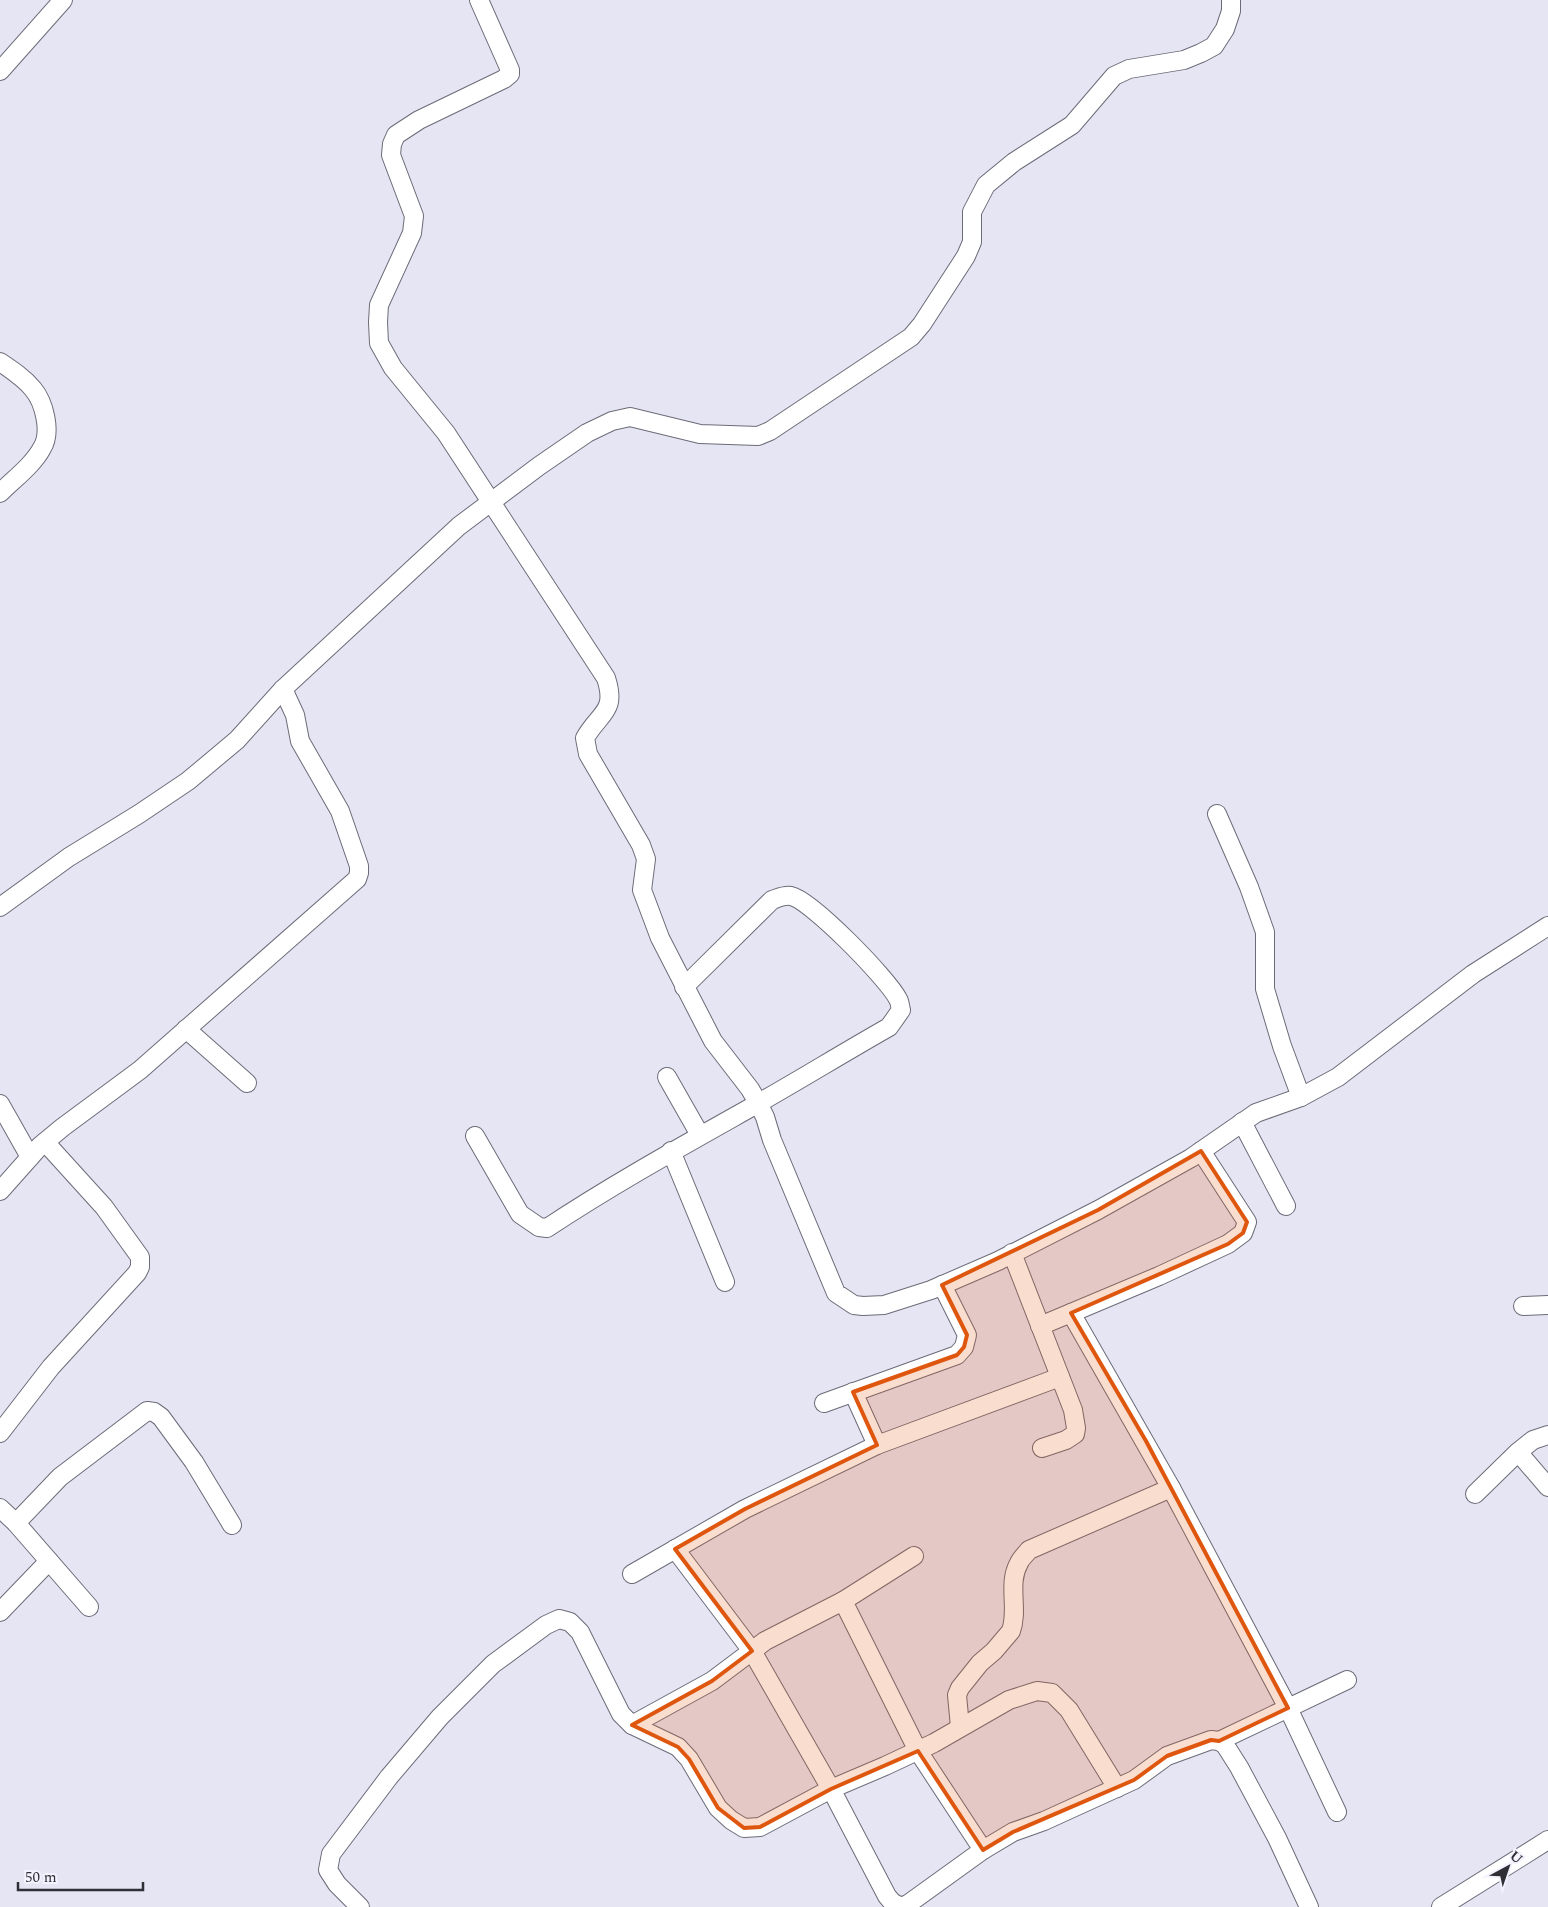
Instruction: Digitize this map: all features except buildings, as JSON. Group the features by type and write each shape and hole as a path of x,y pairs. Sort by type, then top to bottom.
{"street":[{"path":"0,71 63,0"},
{"path":"479,0 510,70 510,74 504,79 419,120 396,135 392,144 391,155 414,216 412,233 380,305 378,322 379,343 393,368 446,433 606,678 611,698 605,712 585,738 588,754 641,844 646,859 642,890 660,938 713,1041 750,1089 765,1117 772,1140 836,1293 854,1305 884,1305 942,1285 1012,1254 1098,1210 1201,1151 1256,1113 1301,1097 1338,1077 1473,974 1548,926"},
{"path":"0,907 69,857 188,781 237,740 283,689 452,533 491,502 587,433 612,421 630,417 700,434 758,436 770,432 911,337 932,310 966,256 972,242 972,212 986,185 1014,162 1072,125 1114,76 1129,69 1184,60 1214,46 1225,29 1231,11 1231,0"},
{"path":"0,362 20,376 34,390 44,411 46,428 43,446 29,464 0,493"},
{"path":"0,1191 45,1142 140,1070 357,879 360,873 359,866 340,811 300,741 295,715 283,689"},
{"path":"1217,814 1249,887 1265,932 1265,989 1282,1046 1301,1097"},
{"path":"475,1136 520,1214 539,1227 547,1228 587,1201 671,1151 889,1027 901,1010 899,1000 869,961 828,923 806,905 791,896 781,896 772,900 684,986"},
{"path":"186,1028 247,1083"},
{"path":"667,1077 700,1135"},
{"path":"0,1104 30,1157"},
{"path":"1242,1122 1286,1206"},
{"path":"0,1433 52,1367 120,1294 140,1267 140,1257 104,1207 45,1142"},
{"path":"671,1151 725,1282"},
{"path":"1040,1326 1219,1248 1242,1233 1247,1222 1201,1151"},
{"path":"1012,1254 1073,1410 1076,1432 1066,1440 1042,1448"},
{"path":"824,1403 957,1355 964,1346 967,1335 942,1285"},
{"path":"1523,1306 1548,1305"},
{"path":"1071,1313 1171,1488 1288,1708 1337,1812"},
{"path":"632,1574 745,1509 877,1445 1060,1377"},
{"path":"853,1392 877,1445"},
{"path":"16,1523 60,1477 147,1411 154,1412 161,1417 194,1462 232,1525"},
{"path":"1475,1494 1533,1440 1548,1436"},
{"path":"1518,1452 1548,1487"},
{"path":"960,1727 957,1695 967,1678 994,1651 1014,1624 1013,1582 1018,1564 1029,1550 1171,1488"},
{"path":"0,1508 16,1523 89,1607"},
{"path":"675,1549 752,1651 831,1789 888,1896 892,1902 901,1907 917,1899 983,1850 1013,1832 1044,1821 1134,1780 1166,1756 1211,1740 1219,1740 1347,1680"},
{"path":"632,1725 712,1681 765,1641 843,1601 914,1556"},
{"path":"0,1612 50,1561"},
{"path":"843,1601 918,1751 983,1850"},
{"path":"360,1907 337,1884 328,1870 331,1854 389,1777 440,1716 493,1664 546,1625 559,1619 570,1622 580,1632 612,1700 621,1714 632,1725 678,1747 689,1759 718,1808 731,1820 744,1828 760,1827 831,1789 918,1751 1009,1700 1037,1691 1052,1694 1069,1710 1117,1788"},
{"path":"1219,1740 1225,1745 1239,1768 1277,1838 1309,1907"},
{"path":"1441,1907 1548,1840"}],"highlighted area":[{"path":"1201,1151 1247,1222 1243,1233 1228,1244 1071,1313 1146,1441 1288,1708 1219,1741 1211,1740 1167,1756 1134,1780 1013,1832 983,1850 918,1751 831,1789 760,1827 744,1828 718,1808 689,1759 678,1747 632,1725 712,1681 752,1651 675,1549 745,1509 877,1445 853,1392 957,1355 964,1347 967,1335 942,1285 1098,1210"}]}
